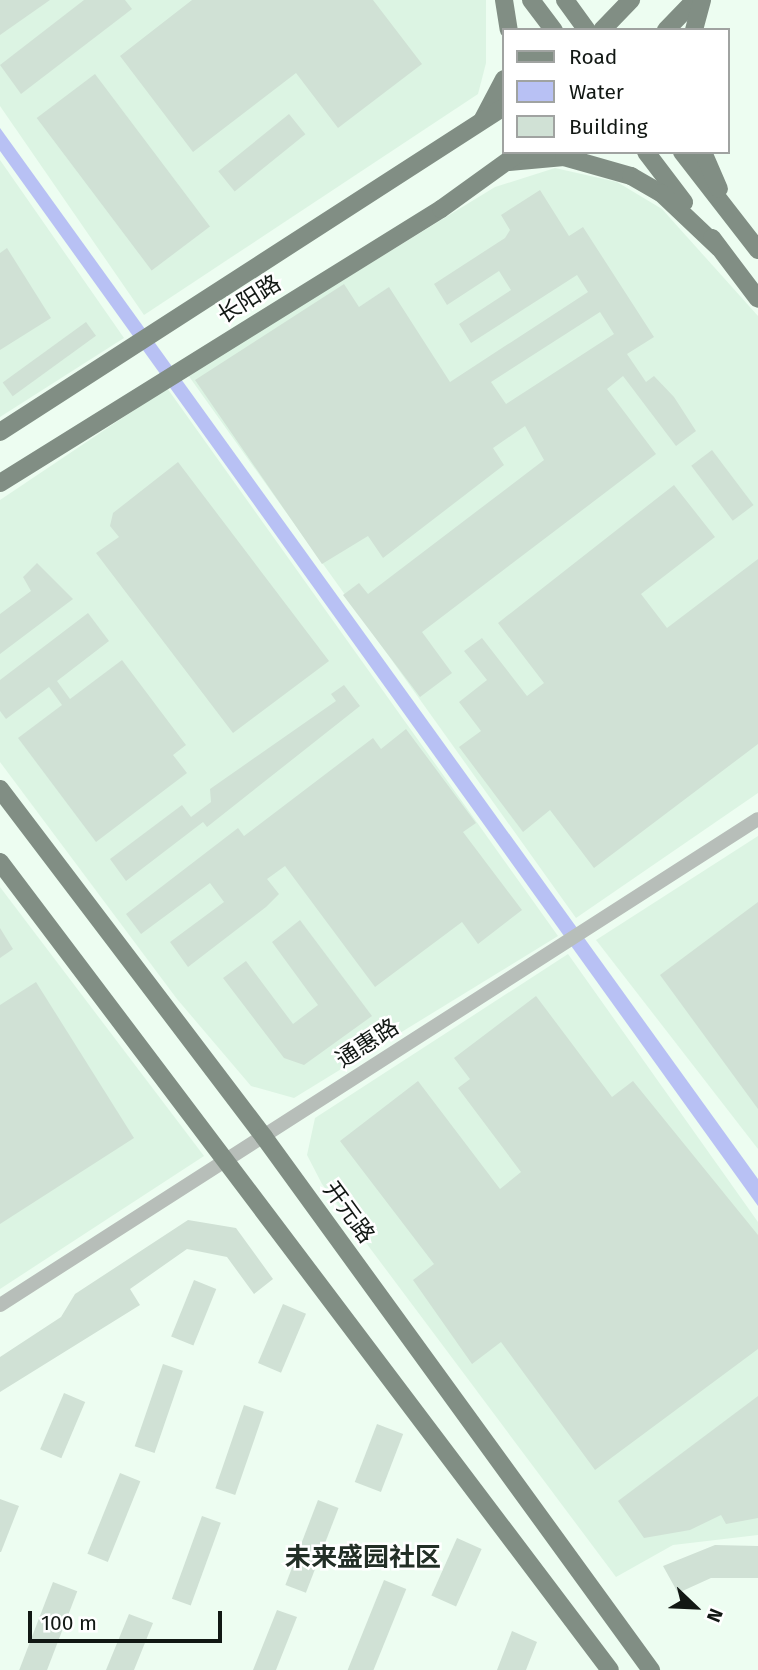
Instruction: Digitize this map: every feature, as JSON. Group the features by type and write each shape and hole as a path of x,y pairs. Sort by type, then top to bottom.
{"main road":[{"path":"505,0 509,28"},
{"path":"531,0 552,28"},
{"path":"565,0 586,28"},
{"path":"605,28 631,0"},
{"path":"668,28 695,0"},
{"path":"695,28 702,0"},
{"path":"480,124 503,81"},
{"name":"长阳路","path":"0,432 503,108"},
{"path":"648,154 758,299"},
{"path":"683,154 758,250"},
{"path":"704,154 731,215"},
{"path":"513,157 564,157 631,176 661,193 719,248"},
{"name":"长阳路","path":"0,483 513,157"},
{"name":"开元路","path":"0,789 264,1137 651,1670"},
{"path":"0,862 222,1164 610,1670"}],"street":[{"name":"通惠路","path":"0,1305 758,819"}],"shaded area":[{"path":"0,0 486,0 486,63 478,94 144,315 0,106"},
{"path":"0,160 124,338 0,417"},
{"path":"555,168 617,182 662,209 758,316 758,793 576,918 188,375 495,187"},
{"path":"167,388 558,936 294,1098 251,1086 177,999 0,762 0,500"},
{"path":"758,836 758,1149 596,940"},
{"path":"0,887 204,1156 0,1289"},
{"path":"568,954 758,1222 758,1535 673,1545 616,1577 322,1184 307,1155 315,1118"}],"water":[{"path":"0,128 758,1179 758,1206 0,151"}],"building":[{"path":"0,0 50,0 0,35"},
{"path":"84,0 125,0 132,9 21,94 0,65"},
{"path":"192,0 373,0 422,64 338,128 296,73 193,152 120,56"},
{"path":"95,74 210,227 152,270 37,118"},
{"path":"289,114 305,134 235,191 218,171"},
{"path":"540,190 569,236 583,227 654,337 627,354 646,382 654,376 674,397 696,431 676,446 623,376 607,389 656,454 422,632 452,673 420,697 343,595 359,583 368,594 544,460 525,426 493,448 504,465 383,558 368,536 322,564 195,380 344,284 359,307 389,287 450,382 588,292 577,275 471,343 459,324 511,290 499,271 447,305 434,284 505,238 510,230 501,215","holes":["600,312 614,334 506,404 491,382"]},
{"path":"7,248 51,318 0,350 0,253"},
{"path":"86,322 96,336 13,396 3,383"},
{"path":"712,450 754,505 733,521 691,466"},
{"path":"178,462 329,661 233,733 96,553 119,537 110,526 113,513"},
{"path":"674,485 715,537 641,594 667,628 758,559 758,744 594,868 550,810 523,832 459,747 481,731 459,702 487,680 464,651 482,638 527,696 544,683 498,623"},
{"path":"37,563 73,599 0,654 0,614 31,591 23,577"},
{"path":"88,613 109,641 57,681 70,699 122,660 186,745 173,755 187,773 96,842 18,738 62,705 49,687 6,719 0,711 0,680"},
{"path":"344,685 360,706 207,827 203,822 126,881 110,859 182,805 191,817 211,802 210,789 336,701 331,694"},
{"path":"406,729 476,823 463,832 522,910 478,944 462,922 375,987 285,866 267,879 279,894 188,967 170,942 224,902 210,883 141,934 126,914 238,828 244,836 373,738 381,749"},
{"path":"758,902 758,1109 660,975"},
{"path":"300,920 372,1016 304,1065 284,1058 223,978 246,961 293,1024 318,1005 272,942"},
{"path":"0,928 13,949 0,958"},
{"path":"36,982 134,1138 0,1224 0,1005"},
{"path":"536,996 612,1097 633,1081 758,1235 758,1349 595,1470 501,1342 472,1364 413,1280 434,1264 340,1141 418,1081 500,1189 521,1172 458,1088 470,1079 454,1058"},
{"path":"188,1220 236,1228 273,1279 254,1294 227,1257 187,1249 130,1289 140,1305 0,1392 0,1357 61,1317 75,1294"},
{"path":"194,1280 216,1289 193,1346 171,1337"},
{"path":"283,1304 306,1314 281,1373 258,1363"},
{"path":"163,1364 183,1371 155,1453 135,1446"},
{"path":"64,1393 85,1402 61,1458 40,1449"},
{"path":"758,1396 758,1518 726,1524 721,1515 690,1530 644,1538 618,1501"},
{"path":"244,1405 264,1412 235,1495 215,1488"},
{"path":"377,1424 403,1434 381,1492 355,1482"},
{"path":"120,1473 140,1481 108,1562 87,1554"},
{"path":"0,1499 19,1506 1,1552 0,1552"},
{"path":"318,1500 339,1508 306,1593 285,1585"},
{"path":"202,1516 221,1523 191,1606 172,1599"},
{"path":"457,1538 482,1549 456,1607 431,1596"},
{"path":"715,1545 758,1546 758,1578 711,1578 678,1593 663,1566"},
{"path":"384,1580 406,1589 374,1670 348,1670"},
{"path":"53,1582 77,1591 47,1670 19,1670"},
{"path":"277,1610 297,1617 276,1670 253,1670"},
{"path":"129,1614 153,1623 134,1670 106,1670"},
{"path":"512,1631 537,1642 526,1670 497,1670"}],"district":[{"name":"未来盛园社区","path":"363,1558"}]}
